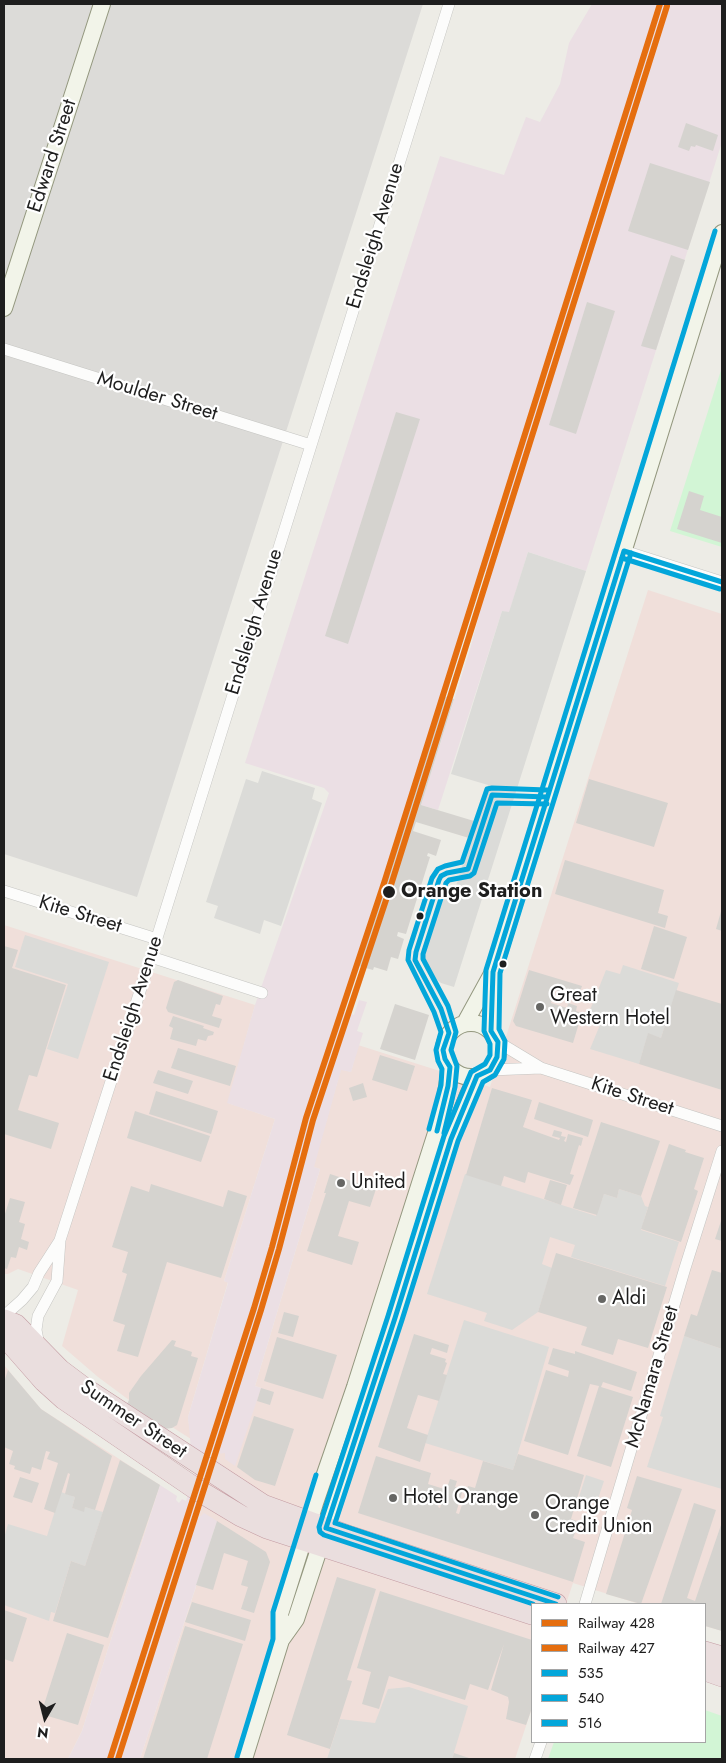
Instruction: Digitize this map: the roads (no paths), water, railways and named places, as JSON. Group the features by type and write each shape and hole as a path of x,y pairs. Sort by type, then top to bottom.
{"highway":[{"name":"Summer Street","path":"4,1320 16,1324 60,1370 84,1388 245,1494 314,1534 531,1614"},
{"name":"Summer Street","path":"4,1333 4,1336 44,1381 64,1399 220,1504 241,1516 267,1528 314,1534 553,1603"},
{"path":"706,1652 722,1657"},
{"path":"706,1670 722,1676"}],"main road":[{"name":"Edward Street","path":"4,308 102,4"},
{"path":"464,1023 493,972 722,233"},
{"path":"314,1534 395,1318 451,1139 468,1095 483,1073 498,1057 494,1036 493,972"},
{"path":"483,1073 462,1076 450,1068 445,1059 445,1041 449,1033 456,1026 464,1023 474,1022 483,1025 494,1036"},
{"path":"244,1759 281,1640 296,1619 314,1534 355,1387 437,1130 450,1068"}],"street":[{"name":"Endsleigh Avenue","path":"40,1348 36,1330 38,1316 57,1281 60,1240 157,939 449,4"},
{"name":"Moulder Street","path":"4,349 311,445"},
{"path":"624,551 722,582"},
{"name":"Kite Street","path":"4,891 157,939"},
{"path":"151,957 262,993"},
{"name":"Kite Street","path":"494,1036 541,1068 722,1126"},
{"name":"Kite Street","path":"483,1073 541,1068"},
{"name":"McNamara Street","path":"585,1603 685,1268 722,1151"},
{"name":"Endsleigh Avenue","path":"4,1316 33,1287 39,1273 60,1240"},
{"path":"535,1759 541,1743"}],"rail line":[{"name":"428","path":"110,1759 254,1308 306,1118 384,883 660,4"},
{"name":"427","path":"118,1759 261,1310 313,1120 391,885 667,6"}],"place":[{"name":"Orange Station","path":"389,892"},
{"name":"Great Western Hotel","path":"540,1007"},
{"name":"United","path":"341,1183"},
{"name":"Aldi","path":"602,1299"},
{"name":"Hotel Orange","path":"393,1498"},
{"name":"Orange Credit Union","path":"535,1515"}]}
